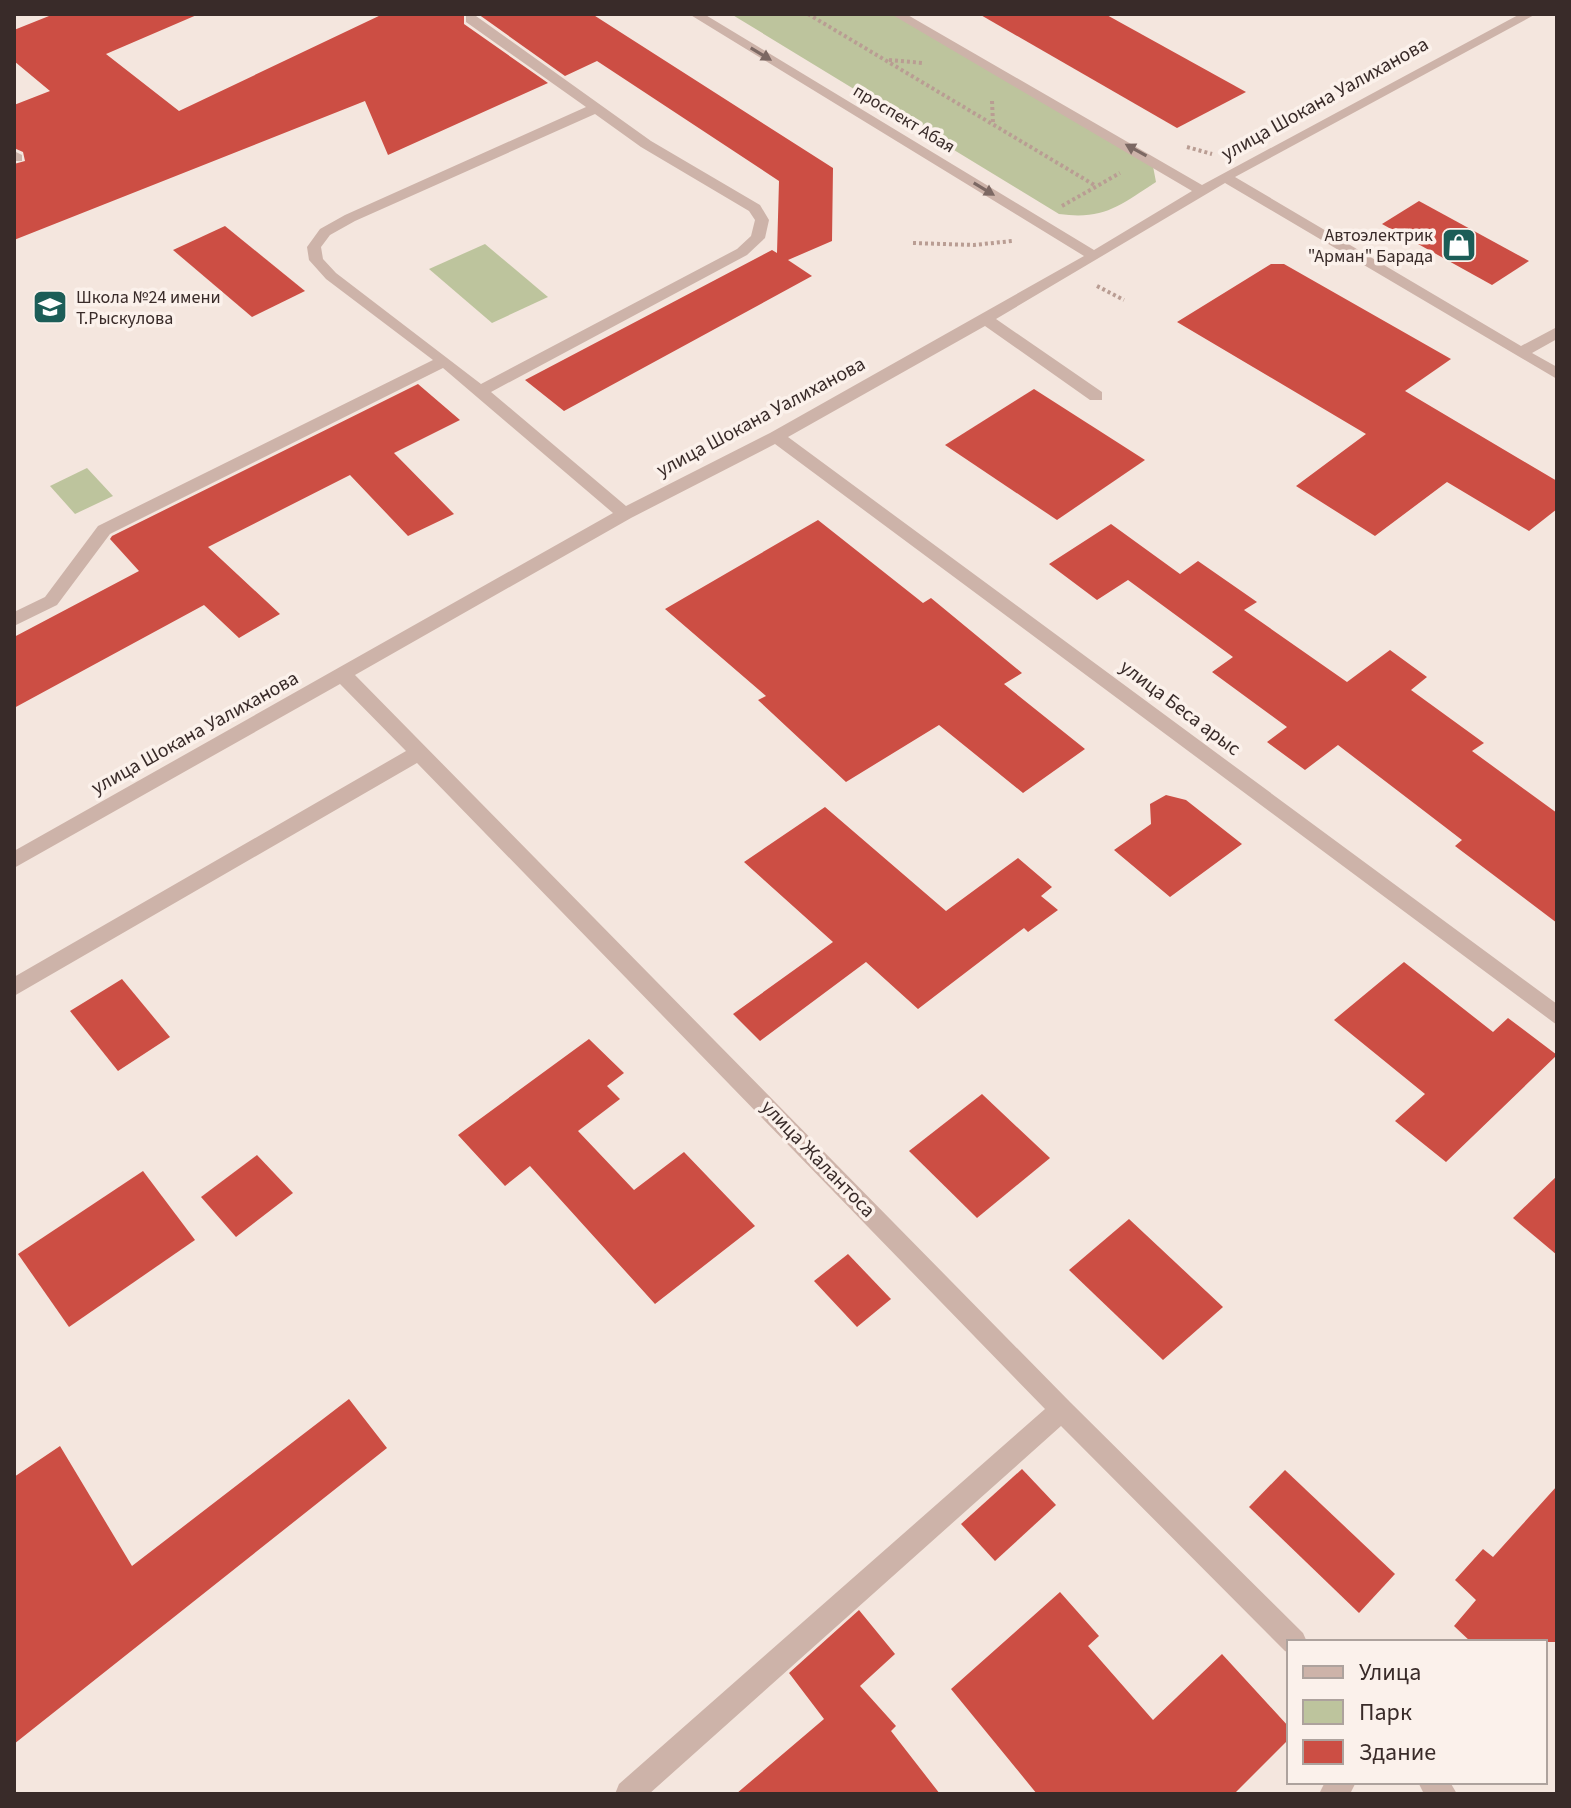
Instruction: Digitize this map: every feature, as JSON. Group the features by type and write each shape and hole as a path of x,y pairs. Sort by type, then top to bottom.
{"street":[{"path":"479,392 742,252 758,238 762,220 755,208 594,109 471,19 484,14"},
{"name":"проспект Абая","path":"695,14 1094,256"},
{"path":"897,14 1202,191"},
{"name":"улица Шокана Уалиханова","path":"14,860 625,514 776,437 1094,256 1246,164 1530,14"},
{"path":"594,109 350,218 319,238 314,247 316,260 331,276 444,361 625,514"},
{"path":"1226,178 1557,374"},
{"path":"984,318 1096,396"},
{"path":"1522,352 1557,332"},
{"path":"14,620 51,601 104,530 444,361"},
{"name":"улица Беса арыс","path":"776,437 1557,1016"},
{"name":"улица Жалантоса","path":"343,675 1062,1410 1292,1640"},
{"path":"14,987 420,752"},
{"path":"629,1794 1062,1410"}],"path":[{"path":"808,14 1096,186"},
{"path":"1037,221 1148,157"},
{"path":"913,243 974,245 1013,241"}],"green space":[{"path":"731,14 893,14 1152,161 1156,182 1100,213 1059,214"},
{"path":"485,244 548,297 492,323 429,269"},
{"path":"87,468 113,496 75,514 50,486"}],"building":[{"path":"54,14 199,14 106,54 179,111 383,14 464,14 464,24 548,83 388,155 365,101 14,240 14,164 25,161 23,152 14,148 14,105 50,91 14,61 14,30"},
{"path":"478,14 592,14 833,168 832,241 788,260 812,276 564,411 525,380 772,250 777,253 779,181 597,61 565,76"},
{"path":"979,14 1105,14 1246,92 1177,128"},
{"name":"Автоэлектрик \"Арман\" Барада","path":"1419,201 1529,261 1492,285 1382,224"},
{"path":"225,226 305,291 252,317 173,250"},
{"path":"1271,264 1284,264 1451,359 1405,391 1557,481 1557,509 1529,531 1447,482 1375,536 1296,486 1366,434 1177,322"},
{"path":"418,384 460,420 394,453 454,514 408,536 350,475 208,547 280,614 239,638 204,605 14,708 14,637 139,571 110,539 112,536"},
{"path":"1034,389 1145,460 1057,520 945,445"},
{"path":"818,520 923,603 931,598 1022,673 1004,684 1085,749 1023,793 939,725 846,782 758,700 766,696 665,609"},
{"path":"1111,524 1180,574 1198,561 1257,602 1244,610 1347,682 1390,650 1427,677 1411,690 1484,743 1472,751 1557,813 1557,923 1455,846 1462,840 1338,745 1305,770 1267,742 1287,727 1212,672 1233,657 1128,580 1097,600 1049,564"},
{"path":"1166,795 1186,800 1242,844 1170,897 1114,850 1151,824 1150,804"},
{"path":"825,807 946,911 1018,858 1052,887 1041,896 1058,910 1028,932 1024,928 918,1009 866,962 760,1041 733,1014 833,942 744,862"},
{"path":"1404,962 1493,1032 1508,1018 1557,1055 1446,1162 1395,1121 1425,1094 1334,1020"},
{"path":"122,979 170,1037 118,1071 70,1011"},
{"path":"589,1039 624,1073 607,1086 620,1099 578,1131 634,1190 684,1152 755,1226 655,1304 530,1166 505,1186 458,1135"},
{"path":"982,1094 1050,1158 977,1218 909,1151"},
{"path":"257,1155 293,1193 236,1237 201,1197"},
{"path":"143,1171 195,1240 69,1327 18,1254"},
{"path":"1557,1176 1557,1255 1513,1218"},
{"path":"1129,1219 1223,1307 1163,1360 1069,1270"},
{"path":"848,1254 891,1299 857,1327 814,1281"},
{"path":"349,1399 387,1448 14,1744 14,1477 60,1446 132,1566"},
{"path":"1022,1469 1056,1505 995,1561 961,1524"},
{"path":"1285,1470 1395,1574 1359,1613 1249,1507"},
{"path":"1557,1486 1557,1642 1469,1640 1454,1626 1476,1600 1455,1580 1483,1549 1493,1557"},
{"path":"1060,1592 1099,1636 1088,1646 1153,1720 1222,1654 1287,1725 1287,1741 1234,1794 1037,1794 951,1689"},
{"path":"859,1610 895,1654 860,1686 896,1726 891,1731 940,1794 736,1794 824,1719 789,1673"}],"place":[{"name":"Автоэлектрик \"Арман\" Барада","path":"1459,245"},
{"name":"Школа №24 имени Т.Рыскулова","path":"50,307"}]}
